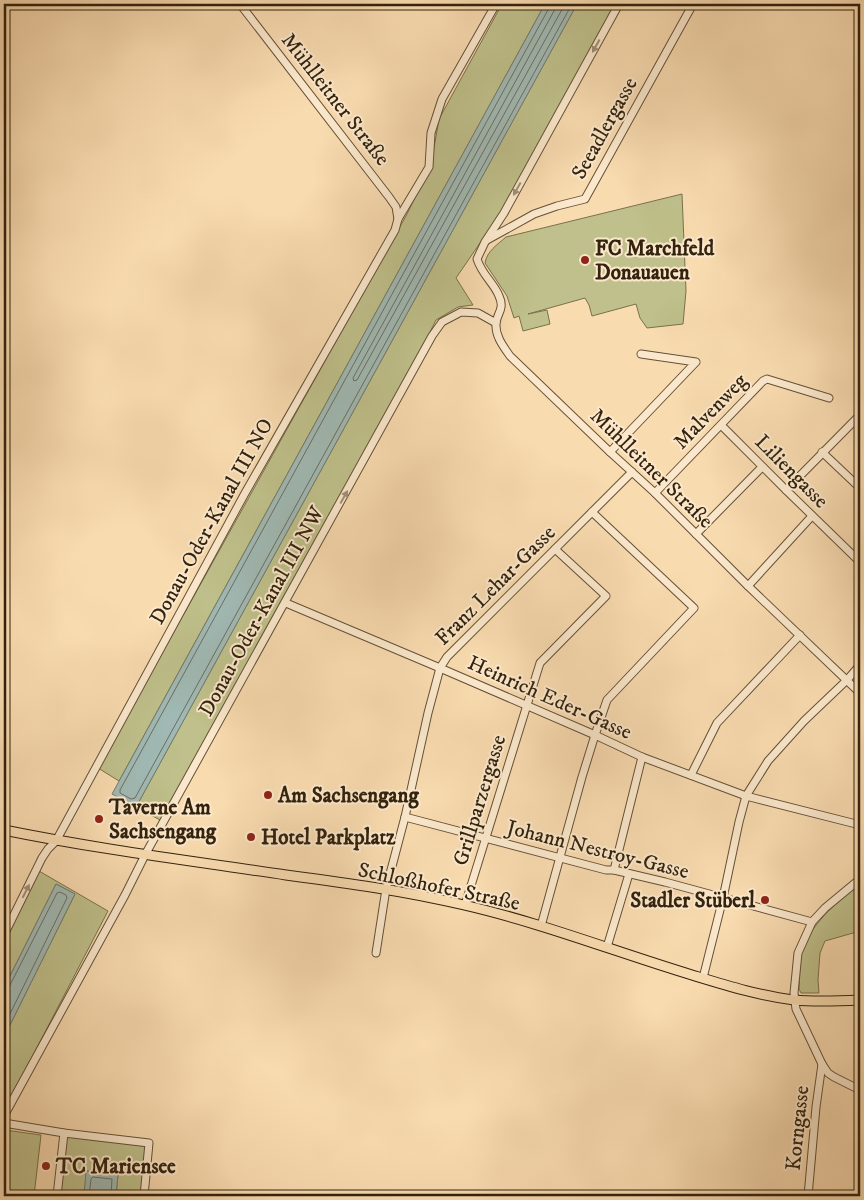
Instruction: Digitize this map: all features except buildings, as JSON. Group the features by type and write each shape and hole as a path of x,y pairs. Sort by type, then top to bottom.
{"main road":[{"name":"Schloßhofer Straße","path":"4,830 56,841 145,855 386,889 465,905 541,926 703,978 754,992 795,1000 860,1000"}],"street":[{"name":"Mühlleitner Straße","path":"240,4 389,197 396,208 398,219"},
{"name":"Donau-Oder-Kanal III NO","path":"4,935 42,858 56,841 244,495 429,167 432,133 442,99 496,4"},
{"path":"485,242 504,213 619,4"},
{"name":"Seeadlergasse","path":"485,242 534,214 585,199 693,4"},
{"name":"Mühlleitner Straße","path":"485,242 477,259 479,267 500,297 501,309 496,323 499,340 510,356 655,493 748,586 860,693"},
{"name":"Donau-Oder-Kanal III NW","path":"4,1116 125,896 145,855 432,336 442,322 461,312 478,313 496,323"},
{"path":"610,452 696,362 641,354"},
{"name":"Malvenweg","path":"655,493 763,381 767,379 829,398"},
{"path":"786,490 860,415"},
{"name":"Liliengasse","path":"720,425 860,562"},
{"path":"822,452 860,488"},
{"path":"696,534 762,467"},
{"name":"Franz Lehar-Gasse","path":"376,953 386,889 406,817 428,713 440,668 447,657 632,472"},
{"path":"541,926 595,735 607,700 694,608 592,512"},
{"path":"748,586 812,516"},
{"name":"Grillparzergasse","path":"465,905 540,663 606,596 555,549"},
{"name":"Heinrich Eder-Gasse","path":"286,603 526,705 642,757 746,796 860,825"},
{"path":"691,775 717,723 800,635"},
{"path":"703,978 746,796 768,761 804,721 860,665"},
{"path":"614,870 642,757"},
{"name":"Johann Nestroy-Gasse","path":"406,817 492,841 606,870 614,870 812,922"},
{"path":"607,947 629,874"},
{"path":"860,879 825,908 812,922 798,953 794,994 796,1009 828,1073 860,1090"},
{"name":"Korngasse","path":"808,1196 822,1064"},
{"path":"4,1123 64,1133 149,1143 144,1196"},
{"path":"57,1196 64,1133"}],"green space":[{"path":"502,4 545,4 119,781 98,768 407,214 431,165 439,119"},
{"path":"577,4 617,4 502,211 456,278 473,305 458,307 436,320 404,384 160,820 136,807"},
{"name":"FC Marchfeld Donauauen","path":"682,194 686,291 683,324 647,328 640,318 636,304 592,316 585,298 528,314 547,310 550,324 523,331 519,316 514,318 507,296 485,263 490,252 499,243 506,237"},
{"path":"39,871 108,911 4,1111 4,1037 75,894 56,884 4,988 4,942"},
{"path":"860,883 860,931 825,941 820,953 819,993 801,993 799,989 801,954 810,933 825,914"},
{"path":"5,1130 41,1135 34,1196 4,1193"},
{"path":"66,1136 146,1146 141,1196 116,1196 118,1174 87,1171 84,1196 59,1196"}],"water":[{"path":"545,4 577,4 136,807 112,794"},
{"path":"56,884 75,894 4,1037 4,988"},
{"path":"86,1171 118,1174 116,1196 84,1196"}],"place":[{"name":"FC Marchfeld Donauauen","path":"585,260"},
{"name":"Am Sachsengang","path":"268,795"},
{"name":"Taverne Am Sachsengang","path":"99,819"},
{"name":"Hotel Parkplatz","path":"251,837"},
{"name":"Stadler Stüberl","path":"765,900"},
{"name":"TC Mariensee","path":"46,1166"}]}
